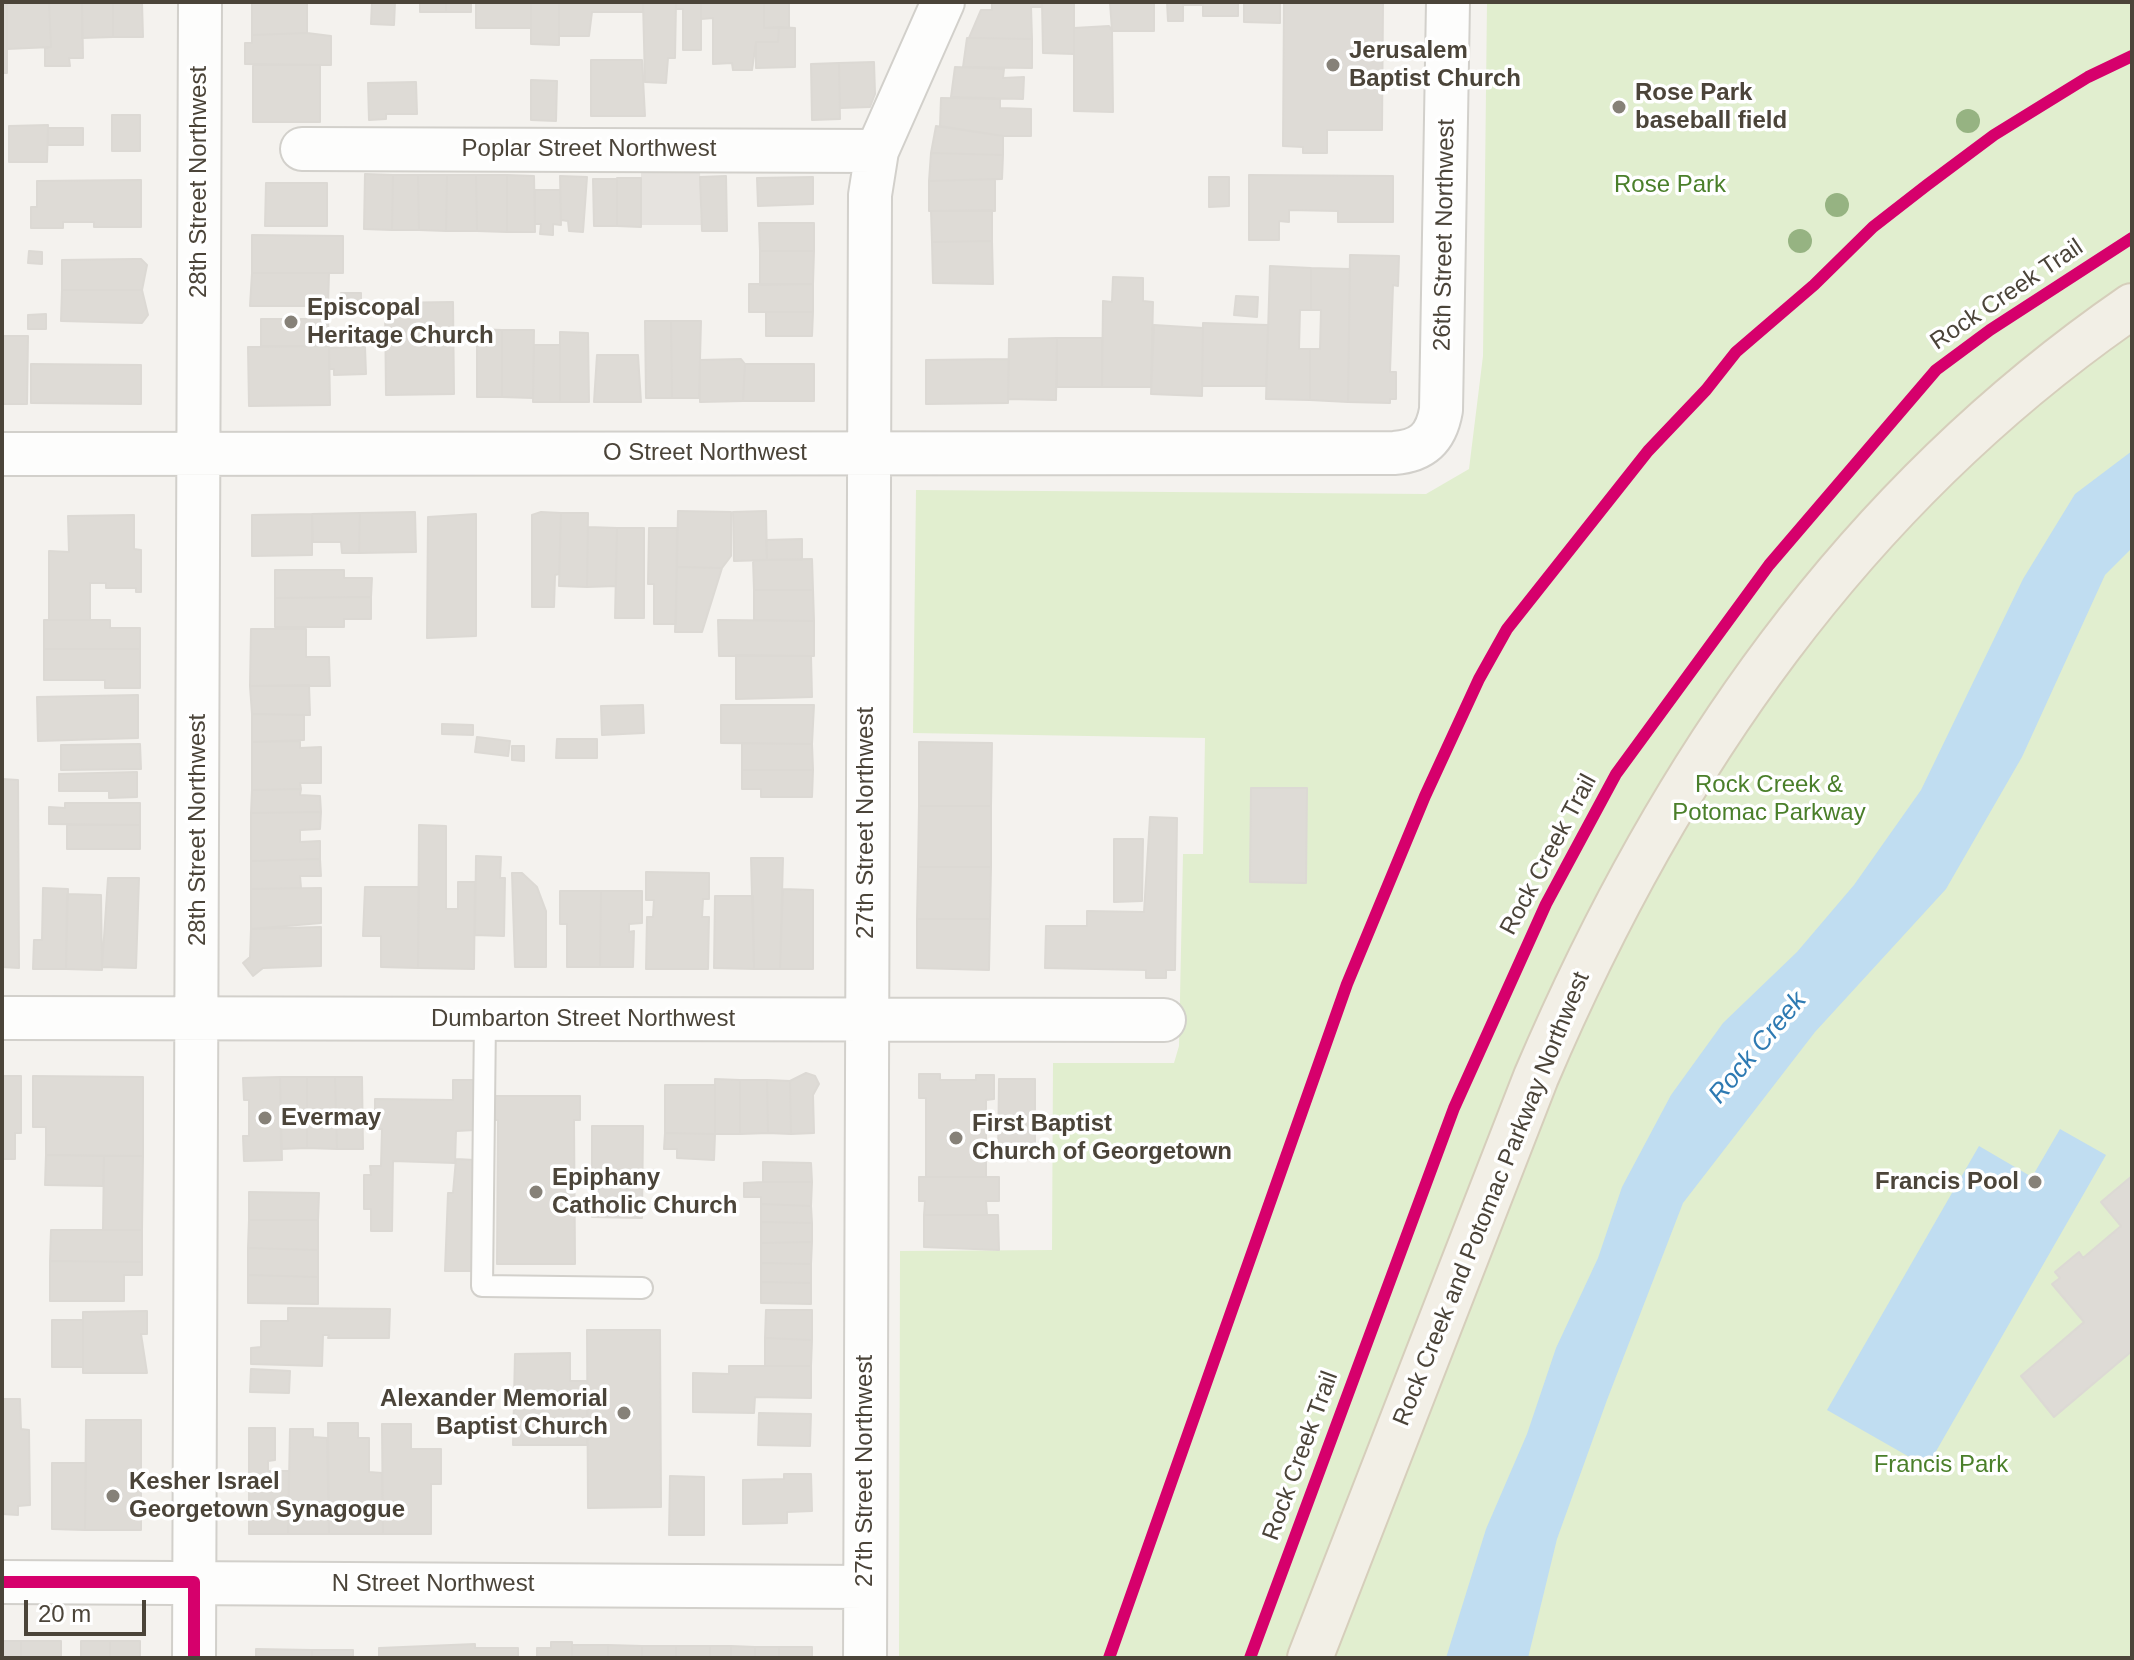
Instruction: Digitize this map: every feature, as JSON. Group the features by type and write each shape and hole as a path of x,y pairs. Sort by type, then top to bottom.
{"main road":[{"name":"Rock Creek and Potomac Parkway Northwest","path":"1310,1658 1542,1063 1572,993 1638,862 1678,792 1721,726 1814,603 1901,503 2015,392 2132,306"}],"street":[{"name":"28th Street Northwest","path":"194,1658 200,2"},
{"name":"27th Street Northwest","path":"865,1658 870,195 877,151 943,2"},
{"name":"26th Street Northwest","path":"1407,452 1430,440 1441,410 1448,2"},
{"name":"Poplar Street Northwest","path":"302,149 877,151"},
{"name":"O Street Northwest","path":"2,454 1407,452"},
{"name":"Dumbarton Street Northwest","path":"2,1018 1164,1020"},
{"name":"N Street Northwest","path":"2,1582 865,1587"}],"lane":[{"path":"485,1019 482,1286 642,1288"}],"green space":[{"name":"Rock Creek & Potomac Parkway","path":"1487,2 2132,2 2132,1658 899,1658 900,1251 1052,1250 1053,1063 1174,1063 1179,1046 1183,854 1203,854 1205,738 913,733 916,490 1426,494 1469,469 1483,356"}],"shaded area":[{"path":"641,166 700,166 701,225 641,225"}],"water":[{"name":"Rock Creek","path":"2132,451 2132,548 2105,575 2022,757 1946,889 1815,1032 1683,1203 1557,1539 1528,1658 1446,1658 1486,1529 1527,1434 1556,1348 1598,1258 1622,1187 1671,1095 1723,1023 1797,952 1854,885 1921,790 2023,579 2075,494"},
{"path":"2060,1129 2106,1155 1927,1467 1827,1410 1979,1146 2032,1177"}],"building":[{"path":"2,2 7,2 7,73 2,73"},
{"path":"7,2 49,2 51,47 7,49"},
{"path":"49,2 82,2 83,58 69,58 70,66 45,66 45,48 51,47"},
{"path":"82,2 113,2 113,37 82,38"},
{"path":"113,2 142,2 143,37 113,37"},
{"path":"252,2 307,2 307,33 252,35"},
{"path":"372,2 395,2 394,25 371,24"},
{"path":"420,2 446,2 446,12 420,12"},
{"path":"446,2 471,2 471,12 446,12"},
{"path":"476,2 531,2 531,28 476,28"},
{"path":"531,2 559,2 559,45 531,44"},
{"path":"559,2 643,2 643,12 592,12 589,36 559,36"},
{"path":"643,2 676,2 675,58 668,58 666,83 645,82"},
{"path":"676,2 701,2 701,50 683,50 683,9 676,9"},
{"path":"701,2 764,2 764,28 779,27 778,42 756,42 752,70 733,70 732,63 713,64 713,18 701,19"},
{"path":"764,2 789,2 789,28 764,28"},
{"path":"992,2 1042,2 1042,7 1031,7 1032,39 969,38 981,10 992,10"},
{"path":"1042,2 1074,2 1074,54 1043,53"},
{"path":"1110,2 1154,2 1154,31 1112,31"},
{"path":"1167,2 1203,2 1203,5 1183,5 1183,21 1168,21"},
{"path":"1203,2 1238,2 1238,16 1203,16"},
{"path":"1244,2 1280,2 1280,23 1244,22"},
{"name":"Jerusalem Baptist Church","path":"1284,2 1383,2 1382,130 1327,130 1327,153 1303,153 1303,147 1283,146"},
{"path":"1109,26 1112,31 1113,112 1074,111 1074,28"},
{"path":"779,27 795,28 795,67 756,68 756,42 778,42"},
{"path":"307,33 331,36 331,65 245,64 245,43 252,43 252,35"},
{"path":"967,38 1032,39 1032,68 963,67"},
{"path":"591,60 642,60 645,116 591,116"},
{"path":"874,62 875,94 870,107 840,108 839,63"},
{"path":"839,63 840,119 812,120 811,64"},
{"path":"253,65 320,65 320,122 253,122"},
{"path":"955,67 1004,69 1003,78 1024,77 1023,99 951,97"},
{"path":"531,80 557,81 556,121 531,120"},
{"path":"416,82 417,114 386,114 386,119 369,120 368,83"},
{"path":"941,98 1000,99 1000,108 1031,109 1031,136 1003,136 940,126"},
{"path":"112,115 140,115 140,151 112,151"},
{"path":"48,125 47,162 9,162 9,126"},
{"path":"936,126 1003,136 1003,155 931,153"},
{"path":"48,128 83,128 83,145 48,145"},
{"path":"931,153 1003,155 1002,179 929,181"},
{"path":"365,174 393,175 392,230 364,229"},
{"path":"393,175 418,175 419,230 392,230"},
{"path":"418,175 447,175 446,231 419,230"},
{"path":"447,175 476,175 477,231 446,231"},
{"path":"476,175 507,175 507,232 477,231"},
{"path":"507,175 534,176 535,232 507,232"},
{"path":"1249,175 1393,176 1393,222 1338,222 1338,211 1289,210 1289,222 1279,221 1279,240 1249,240"},
{"path":"560,176 587,177 583,232 569,231 568,221 561,220"},
{"path":"726,176 727,231 702,231 700,177"},
{"path":"813,177 813,204 758,206 757,178"},
{"path":"1209,177 1229,177 1229,206 1209,207"},
{"path":"617,178 641,178 641,227 617,226"},
{"path":"593,179 617,179 617,226 594,226"},
{"path":"995,179 995,211 929,211 929,181"},
{"path":"141,180 141,227 94,227 94,222 63,222 63,228 31,228 31,207 37,207 37,181"},
{"path":"266,183 327,183 327,226 265,226"},
{"path":"535,190 560,190 561,225 553,224 553,235 540,234 541,224 535,224"},
{"path":"992,210 992,241 932,242 931,211"},
{"path":"759,223 814,223 814,251 760,251"},
{"path":"252,235 343,236 343,273 252,273"},
{"path":"992,241 993,284 933,283 932,242"},
{"path":"29,251 42,252 42,264 28,263"},
{"path":"760,251 814,251 813,284 760,285"},
{"path":"1350,255 1399,256 1398,286 1393,285 1390,372 1396,372 1396,399 1390,399 1390,403 1348,402"},
{"path":"141,259 147,265 142,290 62,290 62,260"},
{"path":"1270,266 1311,268 1311,310 1300,310 1299,349 1310,349 1310,400 1266,399"},
{"path":"1311,268 1350,269 1348,402 1310,400 1310,349 1320,349 1321,310 1311,310"},
{"path":"252,273 329,273 328,306 250,306"},
{"path":"1113,277 1143,278 1143,301 1153,302 1151,387 1102,387 1103,301 1112,302"},
{"path":"749,284 813,284 813,312 749,312"},
{"path":"62,290 142,290 148,315 142,323 61,321"},
{"path":"341,293 361,293 361,309 342,309"},
{"path":"1236,296 1258,297 1257,317 1234,315"},
{"path":"453,302 454,394 386,395 385,303"},
{"path":"766,312 813,312 812,336 766,336"},
{"path":"46,314 46,329 28,329 28,315"},
{"path":"261,319 328,319 329,346 261,346"},
{"path":"645,321 671,321 672,398 646,398"},
{"path":"671,321 701,321 699,398 672,398"},
{"path":"1203,323 1268,325 1266,386 1202,386"},
{"path":"1154,325 1203,328 1202,396 1151,394"},
{"path":"477,329 502,330 502,397 477,397"},
{"path":"502,330 534,330 533,398 502,397"},
{"path":"560,332 588,333 589,402 560,402"},
{"path":"3,336 28,336 27,404 2,404"},
{"path":"1057,338 1102,338 1102,387 1057,387"},
{"path":"1057,338 1056,400 1008,399 1009,339"},
{"path":"534,345 560,345 560,402 533,402"},
{"path":"329,346 330,405 249,406 248,347"},
{"path":"365,347 366,374 334,375 334,369 329,369 329,348"},
{"path":"597,355 638,355 641,402 594,402"},
{"path":"741,359 745,364 743,401 700,402 700,360"},
{"path":"1009,359 1008,403 926,404 926,360"},
{"path":"31,364 141,365 141,404 31,403"},
{"path":"745,364 814,364 814,401 743,401"},
{"path":"678,511 731,512 731,556 722,568 677,567"},
{"path":"766,511 767,560 734,561 733,512"},
{"path":"415,512 416,552 359,553 360,513"},
{"path":"360,513 359,553 342,553 341,542 313,542 312,514"},
{"path":"561,513 559,574 555,575 554,607 532,607 532,515"},
{"path":"561,513 588,513 587,587 559,586"},
{"path":"312,514 312,555 252,556 252,515"},
{"path":"476,514 476,636 427,638 428,517"},
{"path":"134,515 134,549 141,550 141,592 136,592 136,588 106,588 106,583 90,583 90,620 49,620 49,551 69,552 68,516"},
{"path":"588,527 617,528 616,586 587,587"},
{"path":"617,528 644,528 644,618 615,618"},
{"path":"649,528 677,528 676,624 654,624 654,584 648,584"},
{"path":"802,539 802,560 767,560 766,540"},
{"path":"812,559 813,590 754,590 753,560"},
{"path":"677,567 722,568 702,632 675,632"},
{"path":"275,570 344,570 344,578 372,578 371,597 275,598"},
{"path":"754,590 813,590 814,621 754,620"},
{"path":"371,597 371,619 344,619 344,627 275,627 275,598"},
{"path":"44,620 110,620 110,628 140,628 140,649 44,649"},
{"path":"718,620 814,621 814,656 719,656"},
{"path":"251,629 306,629 306,657 329,657 330,686 250,686"},
{"path":"44,649 140,649 140,688 105,688 105,680 44,680"},
{"path":"736,655 811,656 812,697 736,699"},
{"path":"309,685 310,715 252,714 250,686"},
{"path":"138,695 138,738 38,741 37,697"},
{"path":"643,705 644,733 602,735 601,706"},
{"path":"721,705 814,705 812,744 721,743"},
{"path":"252,714 304,715 304,740 252,742"},
{"path":"442,724 473,725 473,735 442,734"},
{"path":"477,737 510,741 508,756 475,752"},
{"path":"557,739 597,739 597,758 556,758"},
{"path":"300,741 300,748 321,747 321,783 300,783 301,789 252,790 252,742"},
{"path":"919,742 992,743 991,806 919,806"},
{"path":"742,743 812,744 813,770 742,770"},
{"path":"140,744 141,769 61,770 61,745"},
{"path":"512,746 524,746 524,761 512,760"},
{"path":"742,770 813,770 812,797 761,797 761,789 742,789"},
{"path":"137,772 137,797 109,798 109,791 59,791 59,774"},
{"path":"2,779 18,780 19,968 2,967"},
{"path":"1251,788 1307,788 1306,883 1250,882"},
{"path":"301,789 300,795 320,796 321,812 251,813 252,790"},
{"path":"65,803 140,803 140,825 49,824 49,807 65,808"},
{"path":"919,806 991,806 991,867 918,867"},
{"path":"321,812 320,829 300,830 300,842 320,841 320,859 251,861 251,813"},
{"path":"1150,817 1177,818 1175,970 1166,970 1166,978 1146,978 1146,970 1045,968 1046,926 1087,926 1087,911 1144,912"},
{"path":"67,825 140,825 140,849 67,849"},
{"path":"419,825 446,826 446,909 458,909 458,882 475,882 474,969 418,968"},
{"path":"1114,839 1143,839 1142,901 1114,902"},
{"path":"476,856 501,857 500,878 505,878 504,936 475,935"},
{"path":"751,858 783,858 780,969 754,969"},
{"path":"320,859 321,876 300,876 301,888 251,889 251,861"},
{"path":"918,867 991,867 990,919 917,919"},
{"path":"646,872 709,873 709,899 703,899 702,917 709,917 708,969 646,969 647,917 653,917 654,900 646,900"},
{"path":"512,873 522,873 537,887 546,911 546,967 515,967"},
{"path":"108,878 139,878 136,968 102,967"},
{"path":"365,887 419,887 418,968 381,967 381,936 363,936"},
{"path":"43,888 68,889 66,969 33,969 34,940 42,940"},
{"path":"321,888 321,923 251,929 251,889"},
{"path":"783,889 813,890 813,969 780,969"},
{"path":"560,891 601,891 600,967 567,967 567,924 560,924"},
{"path":"601,891 642,891 642,923 629,924 629,932 634,931 633,967 600,967"},
{"path":"67,894 101,895 102,970 66,969"},
{"path":"715,896 753,896 754,969 714,968"},
{"path":"917,919 990,919 989,970 917,968"},
{"path":"321,927 321,966 263,968 253,976 243,963 250,957 251,929"},
{"path":"806,1073 815,1076 819,1084 813,1095 814,1133 791,1134 790,1081"},
{"name":"First Baptist Church of Georgetown","path":"919,1074 940,1074 940,1080 976,1080 976,1075 994,1075 994,1099 986,1100 986,1177 926,1177 926,1098 919,1098"},
{"path":"2,1076 21,1076 21,1133 15,1133 15,1159 2,1159"},
{"path":"33,1076 143,1077 143,1156 46,1155 46,1127 33,1127"},
{"name":"Evermay","path":"280,1077 282,1160 244,1161 243,1136 249,1136 249,1100 244,1100 243,1078"},
{"path":"280,1077 307,1077 307,1148 281,1149"},
{"path":"307,1077 335,1077 337,1149 307,1148"},
{"path":"335,1077 362,1077 363,1149 337,1149"},
{"path":"715,1079 740,1080 740,1134 715,1134"},
{"path":"999,1079 1035,1079 1035,1159 998,1159"},
{"path":"453,1080 475,1080 475,1130 456,1131 455,1163 393,1161 392,1231 371,1231 371,1209 364,1209 364,1175 371,1175 370,1166 381,1166 382,1129 375,1129 375,1099 453,1100"},
{"path":"740,1080 767,1080 768,1133 740,1134"},
{"path":"767,1080 790,1081 791,1134 768,1133"},
{"path":"665,1085 715,1085 715,1134 665,1133"},
{"name":"Epiphany Catholic Church","path":"493,1096 580,1096 580,1120 574,1120 575,1264 497,1264 498,1120 493,1120"},
{"path":"592,1126 643,1126 642,1218 592,1217"},
{"path":"665,1133 715,1134 714,1160 677,1158 677,1149 664,1149"},
{"path":"46,1155 104,1156 103,1186 45,1185"},
{"path":"104,1156 143,1156 142,1230 103,1230"},
{"path":"456,1159 475,1160 473,1271 445,1271 448,1193 453,1193"},
{"path":"763,1162 811,1163 812,1182 763,1182"},
{"path":"2132,1176 2132,1351 2054,1417 2021,1376 2084,1322 2052,1284 2060,1278 2055,1272 2079,1252 2083,1258 2121,1226 2101,1202"},
{"path":"919,1177 999,1177 999,1201 986,1201 987,1215 924,1215 925,1201 919,1201"},
{"path":"812,1182 811,1206 761,1204 761,1197 744,1197 744,1183"},
{"path":"249,1192 319,1193 318,1220 249,1220"},
{"path":"761,1204 811,1206 812,1223 761,1222"},
{"path":"924,1215 998,1215 999,1250 924,1247"},
{"path":"249,1220 318,1220 318,1250 248,1248"},
{"path":"761,1222 812,1223 812,1242 761,1243"},
{"path":"51,1230 142,1230 142,1262 50,1261"},
{"path":"812,1242 811,1264 761,1263 761,1243"},
{"path":"248,1248 318,1250 318,1277 248,1275"},
{"path":"50,1261 142,1262 142,1275 124,1275 124,1301 50,1301"},
{"path":"761,1263 811,1264 811,1283 761,1282"},
{"path":"248,1275 318,1277 318,1304 248,1303"},
{"path":"761,1282 811,1283 811,1304 761,1303"},
{"path":"288,1308 390,1309 389,1338 328,1338 329,1335 323,1335 322,1366 251,1364 251,1348 261,1347 261,1321 288,1321"},
{"path":"766,1310 812,1310 812,1340 765,1338"},
{"path":"147,1311 147,1334 141,1334 147,1373 83,1373 83,1312"},
{"path":"52,1320 83,1320 83,1367 52,1367"},
{"name":"Alexander Memorial Baptist Church","path":"587,1330 660,1330 661,1507 588,1508"},
{"path":"765,1338 812,1340 811,1366 765,1366"},
{"path":"570,1353 570,1381 587,1381 587,1445 513,1445 515,1354"},
{"path":"729,1366 811,1366 811,1398 755,1397 754,1413 693,1412 693,1373 729,1374"},
{"path":"251,1369 290,1371 289,1393 250,1392"},
{"path":"2,1399 20,1399 21,1429 29,1430 30,1505 18,1506 18,1515 2,1514"},
{"path":"759,1413 811,1414 810,1446 758,1445"},
{"name":"Kesher Israel Georgetown Synagogue","path":"86,1420 141,1420 141,1530 85,1530"},
{"path":"328,1423 358,1423 358,1438 369,1438 369,1472 382,1473 383,1534 329,1534"},
{"path":"382,1424 411,1424 411,1449 441,1449 441,1484 431,1484 431,1534 383,1534"},
{"path":"249,1428 275,1428 275,1460 268,1461 268,1471 289,1471 288,1534 249,1534"},
{"path":"290,1429 313,1429 313,1437 327,1438 329,1534 288,1534"},
{"path":"52,1463 86,1463 85,1530 52,1529"},
{"path":"784,1474 811,1474 812,1511 787,1512 787,1523 743,1524 743,1480 784,1479"},
{"path":"670,1476 704,1477 704,1535 669,1535"},
{"path":"2,1641 21,1641 21,1658 2,1658"},
{"path":"21,1641 61,1641 61,1658 21,1658"},
{"path":"81,1641 110,1641 110,1658 81,1658"},
{"path":"110,1641 140,1641 140,1658 110,1658"},
{"path":"551,1642 572,1642 572,1658 537,1658 537,1648 551,1648"},
{"path":"475,1644 475,1648 518,1648 518,1658 379,1658 379,1648"},
{"path":"572,1645 608,1645 608,1658 572,1658"},
{"path":"608,1645 642,1646 642,1658 608,1658"},
{"path":"642,1646 676,1646 676,1658 642,1658"},
{"path":"676,1646 710,1646 710,1658 676,1658"},
{"path":"710,1646 731,1646 731,1658 710,1658"},
{"path":"731,1646 755,1647 755,1658 731,1658"},
{"path":"755,1647 779,1647 779,1658 755,1658"},
{"path":"779,1647 812,1647 812,1658 779,1658"},
{"path":"256,1649 312,1650 312,1658 256,1658"},
{"path":"312,1650 353,1650 353,1657 312,1658"}],"cycle path":[{"path":"1109,1658 1347,984 1425,796 1479,679 1507,629 1648,451 1706,390 1736,352 1814,285 1873,227 1927,185 1994,135 2088,77 2132,56"},
{"name":"Rock Creek Trail","path":"1250,1658 1454,1108 1546,904 1616,774 1769,565 1936,370 1990,330 2132,238"},
{"path":"2,1582 194,1582 194,1658"}],"place":[{"name":"Jerusalem Baptist Church","path":"1333,65"},
{"name":"Rose Park baseball field","path":"1619,107"},
{"name":"Episcopal Heritage Church","path":"291,322"},
{"name":"Evermay","path":"265,1118"},
{"name":"First Baptist Church of Georgetown","path":"956,1138"},
{"name":"Francis Pool","path":"2035,1182"},
{"name":"Epiphany Catholic Church","path":"536,1192"},
{"name":"Alexander Memorial Baptist Church","path":"624,1413"},
{"name":"Kesher Israel Georgetown Synagogue","path":"113,1496"}],"park label":[{"name":"Rose Park","path":"1670,185"},
{"name":"Francis Park","path":"1941,1465"}]}
